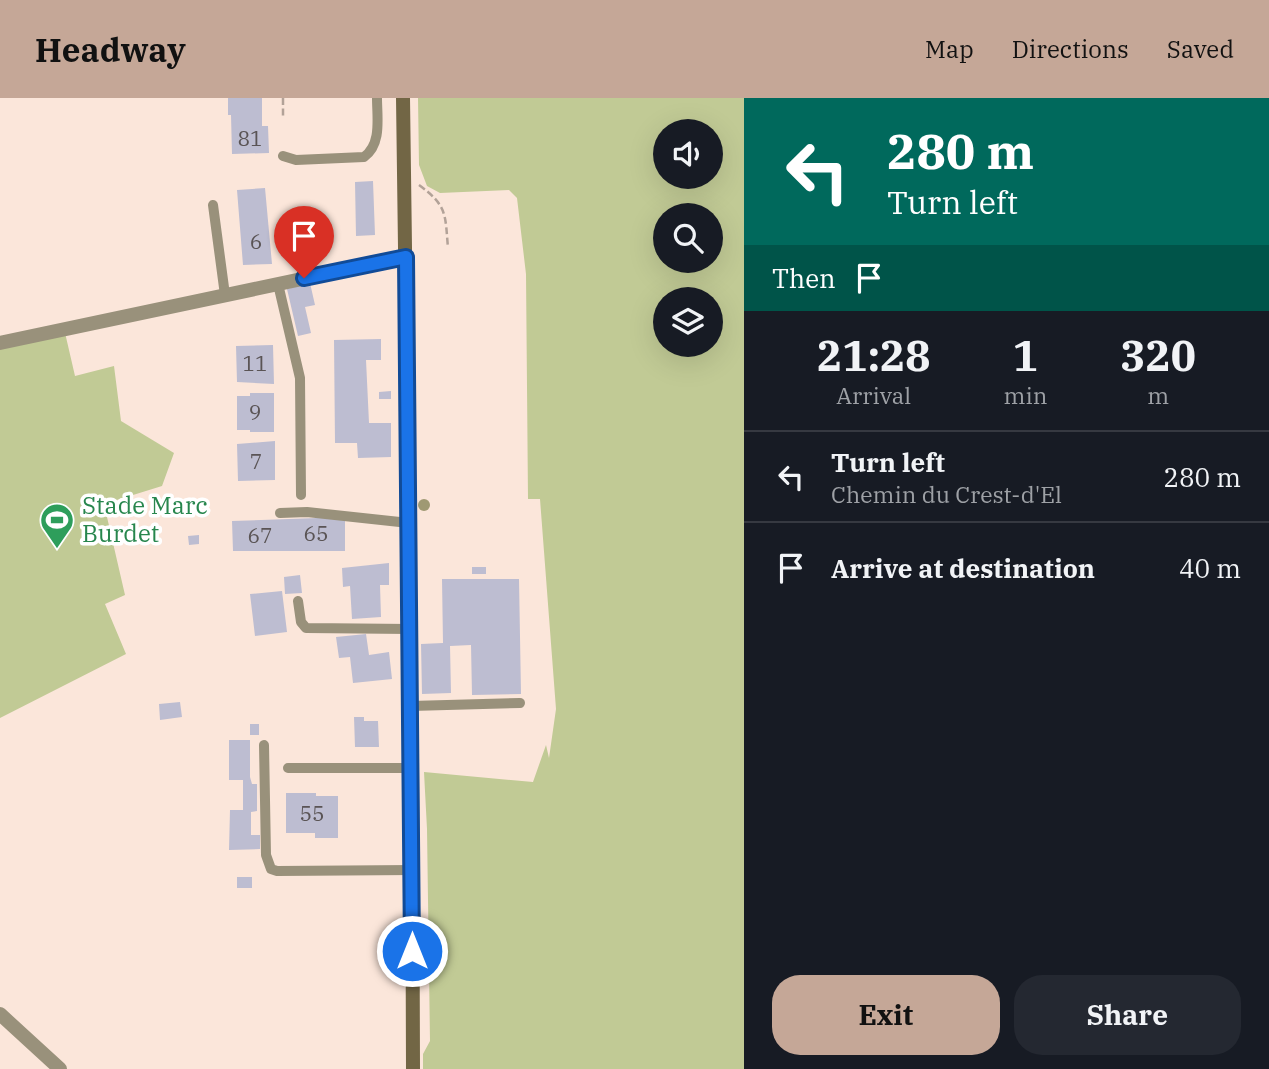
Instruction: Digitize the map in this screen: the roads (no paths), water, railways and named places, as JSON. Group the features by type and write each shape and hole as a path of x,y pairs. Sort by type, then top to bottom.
{"main road":[{"path":"403,98 413,1069"}],"street":[{"path":"0,343 406,257"},
{"path":"0,1014 60,1069"}],"lane":[{"path":"283,156 296,160 364,157 371,152 376,141 377,98"},
{"path":"212,205 225,295"},
{"path":"278,284 300,379 301,495"},
{"path":"280,513 307,512 409,523"},
{"path":"298,601 301,622 306,628 410,629"},
{"path":"411,706 520,703"},
{"path":"264,745 267,855 271,869 413,870"},
{"path":"288,768 412,768"}],"place":[{"name":"Stade Marc Burdet","path":"57,550"}]}
